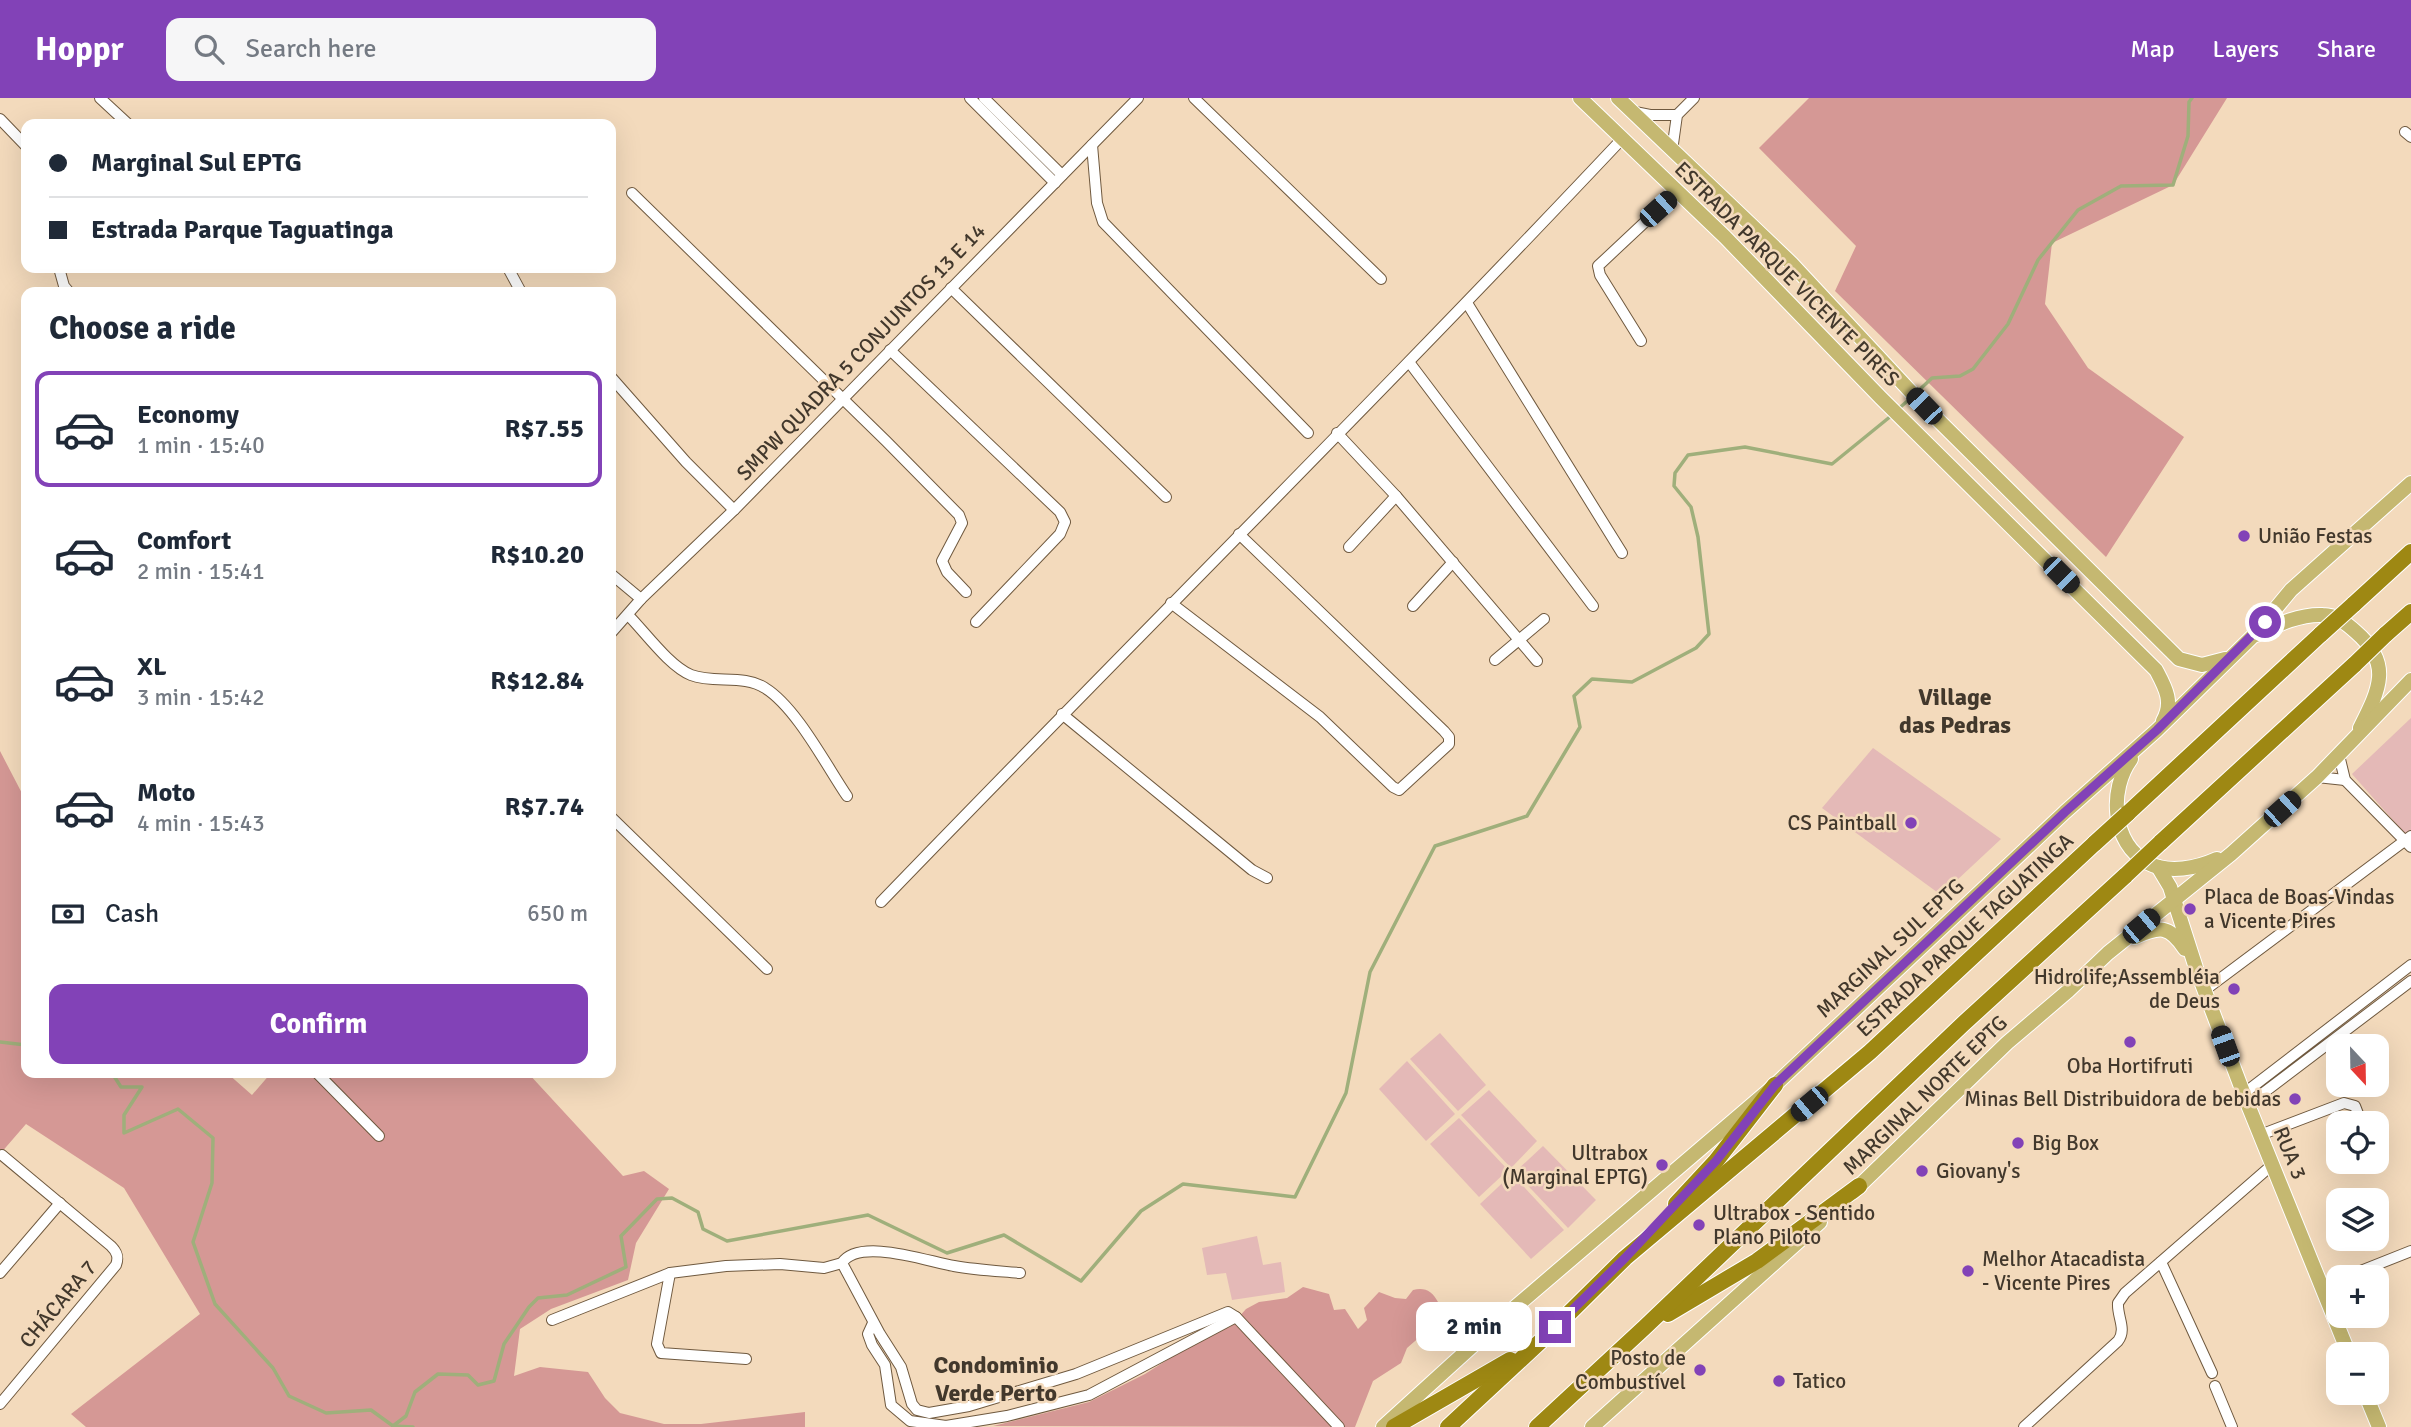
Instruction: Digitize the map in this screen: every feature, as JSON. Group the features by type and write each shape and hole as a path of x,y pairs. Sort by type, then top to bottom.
{"highway":[{"name":"ESTRADA PARQUE TAGUATINGA","path":"1448,1427 1625,1258 1870,1052 2411,551"},
{"path":"1536,1427 1963,1024 2411,612"},
{"path":"1625,1258 1716,1161 1775,1085"},
{"path":"1645,1327 1757,1261 1859,1186"},
{"path":"1394,1427 1544,1338"}],"main road":[{"name":"ESTRADA PARQUE VICENTE PIRES","path":"1580,98 2156,670 2168,693 2169,704 2157,730"},
{"name":"ESTRADA PARQUE VICENTE PIRES","path":"1618,98 1791,263 1924,406 2179,659 2202,665 2221,662 2234,654"},
{"path":"1744,258 1755,260 1767,242"},
{"name":"MARGINAL SUL EPTG","path":"1383,1427 1513,1309 1775,1085 2065,812 2157,730 2252,637 2291,590 2411,483"},
{"path":"2252,637 2289,620 2323,615 2334,616 2364,639 2379,661 2379,674 2372,705 2353,742"},
{"name":"MARGINAL NORTE EPTG","path":"1592,1427 1859,1186 2007,1043 2108,953 2231,854 2317,777 2411,680"},
{"path":"2142,743 2125,767 2118,787 2116,806 2119,826 2126,841 2138,856 2158,867 2165,876 2195,965"},
{"path":"2158,867 2179,869 2201,866 2231,854"},
{"path":"2195,965 2185,908 2189,894 2208,871"},
{"path":"2108,953 2160,928 2177,937 2195,965"},
{"name":"RUA 3","path":"2195,965 2246,1100 2344,1342"},
{"path":"2370,1405 2379,1427"}],"street":[{"path":"100,98 123,119"},
{"path":"970,98 1003,124 1058,179"},
{"path":"984,98 1003,124"},
{"name":"SMPW QUADRA 5 CONJUNTOS 13 E 14","path":"616,628 641,599 734,510 1138,98"},
{"path":"1194,98 1381,279"},
{"path":"1672,151 1677,116 1694,98"},
{"path":"1631,110 1641,114 1677,116"},
{"path":"0,119 21,141"},
{"path":"881,902 1238,534 1467,303 1622,139"},
{"path":"1093,145 1097,203 1103,222 1308,433"},
{"path":"632,192 959,515 961,523 942,561 947,572 967,592"},
{"path":"1641,341 1600,275 1598,266 1677,192"},
{"path":"951,288 1166,497"},
{"path":"1467,303 1622,553"},
{"path":"890,350 1060,512 1065,522 1060,534 976,622"},
{"path":"1409,362 1593,606"},
{"path":"616,383 686,462 734,510"},
{"path":"1337,433 1454,562 1537,661"},
{"path":"1349,547 1396,496"},
{"path":"1171,603 1320,718 1393,787 1399,790 1408,785 1449,744 1449,737 1444,731 1238,534"},
{"path":"1413,606 1454,562"},
{"path":"616,578 641,599"},
{"path":"628,615 676,665 690,674 751,682 770,691 800,725 847,796"},
{"path":"1495,660 1545,619"},
{"path":"1062,714 1252,870 1267,878"},
{"path":"2205,990 2409,841 2345,780 2339,755"},
{"path":"2317,777 2345,780"},
{"path":"616,822 767,969"},
{"path":"2411,965 2247,1091 2246,1100 2254,1100 2411,981"},
{"path":"322,1078 379,1136"},
{"path":"2260,1135 2344,1102 2355,1106 2357,1111"},
{"name":"CHÁCARA 7","path":"0,1404 118,1260 111,1246 2,1155"},
{"path":"2024,1427 2118,1341 2122,1327 2118,1303 2125,1293 2272,1165"},
{"path":"0,1273 60,1203"},
{"path":"2376,1265 2411,1251"},
{"path":"552,1320 670,1273 726,1266 780,1264 824,1268 842,1263 845,1258 852,1256 887,1252 953,1266 1020,1273"},
{"path":"2161,1262 2213,1373"},
{"path":"842,1263 873,1323 901,1367 912,1404 918,1410 929,1413 969,1406 1076,1374 1228,1312 1236,1317 1339,1427"},
{"path":"670,1273 657,1344 661,1353 746,1359"},
{"path":"2322,1287 2326,1285"},
{"path":"873,1323 868,1334 885,1365 891,1405 910,1421 946,1426 1007,1416 1089,1395 1236,1317"},
{"path":"2215,1386 2232,1427"}],"shaded area":[{"path":"1809,98 2227,98 2173,185 2052,243 2045,304 2088,368 2184,437 2106,557 1835,291 1856,246 1759,148"},
{"path":"2411,718 2411,834 2408,837 2352,774"},
{"name":"CS Paintball","path":"1873,748 2001,839 1941,895 1822,808"},
{"path":"0,751 21,791 21,1078 233,1078 252,1095 267,1078 533,1078 623,1176 644,1171 669,1189 636,1243 628,1280 551,1309 520,1329 514,1376 540,1367 588,1372 605,1398 620,1413 664,1424 701,1424 805,1412 805,1427 86,1427 71,1414 200,1314 124,1188 26,1124 0,1154"},
{"path":"1440,1033 1486,1085 1458,1111 1410,1059"},
{"path":"1407,1061 1455,1114 1426,1141 1379,1089"},
{"path":"1489,1090 1537,1141 1511,1168 1461,1115"},
{"path":"1459,1118 1508,1170 1479,1197 1430,1144"},
{"path":"1543,1146 1596,1200 1568,1228 1515,1172"},
{"path":"1512,1174 1564,1230 1531,1259 1480,1204"},
{"path":"1257,1236 1263,1265 1281,1262 1285,1292 1232,1300 1226,1273 1207,1275 1202,1248"},
{"path":"1303,1287 1329,1294 1334,1310 1345,1309 1358,1329 1367,1320 1364,1308 1379,1292 1406,1299 1413,1290 1421,1289 1431,1293 1438,1302 1432,1313 1437,1322 1407,1348 1401,1363 1373,1381 1355,1427 993,1426 1089,1402 1145,1374 1211,1332 1230,1327 1246,1309 1259,1302 1287,1298"}],"waterway":[{"path":"1917,392 1932,378 1960,376 1973,369 2008,324 2038,260 2078,210 2121,186 2173,185 2188,136 2189,102 2192,98"},
{"path":"1897,410 1912,397"},
{"path":"393,1426 406,1416 415,1392 438,1374 468,1375 478,1385 494,1381 504,1344 529,1307 538,1298 567,1295 626,1267 621,1236 657,1199 672,1198 698,1212 703,1229 727,1241 868,1215 947,1253 1004,1235 1081,1281 1141,1211 1183,1184 1295,1197 1346,1093 1370,972 1435,846 1527,816 1580,727 1574,696 1592,679 1632,682 1696,648 1709,634 1698,537 1691,507 1674,486 1675,473 1688,455 1745,447 1832,464 1891,416"},
{"path":"0,1042 21,1044"},
{"path":"115,1078 121,1087 142,1087 124,1115 124,1133 178,1109 213,1138 212,1183 193,1242 215,1304 273,1368 289,1396 326,1413 371,1410 393,1426 413,1427"}],"place":[{"name":"União Festas","path":"2244,536"},
{"name":"CS Paintball","path":"1911,823"},
{"name":"Placa de Boas-Vindas a Vicente Pires","path":"2190,909"},
{"name":"Hidrolife;Assembléia de Deus","path":"2234,989"},
{"name":"Oba Hortifruti","path":"2130,1042"},
{"name":"Minas Bell Distribuidora de bebidas","path":"2295,1099"},
{"name":"Big Box","path":"2018,1143"},
{"name":"Ultrabox (Marginal EPTG)","path":"1662,1165"},
{"name":"Giovany's","path":"1922,1171"},
{"name":"Ultrabox - Sentido Plano Piloto","path":"1699,1225"},
{"name":"Melhor Atacadista - Vicente Pires","path":"1968,1271"},
{"name":"Posto de Combustível","path":"1700,1370"},
{"name":"Tatico","path":"1779,1381"}],"district":[{"name":"Village das Pedras","path":"1955,711"},
{"name":"Condominio Verde Perto","path":"996,1379"}],"route":[{"path":"1555,1327 1625,1258 1716,1161 1775,1085 1927,940 2157,730 2265,622"}]}
